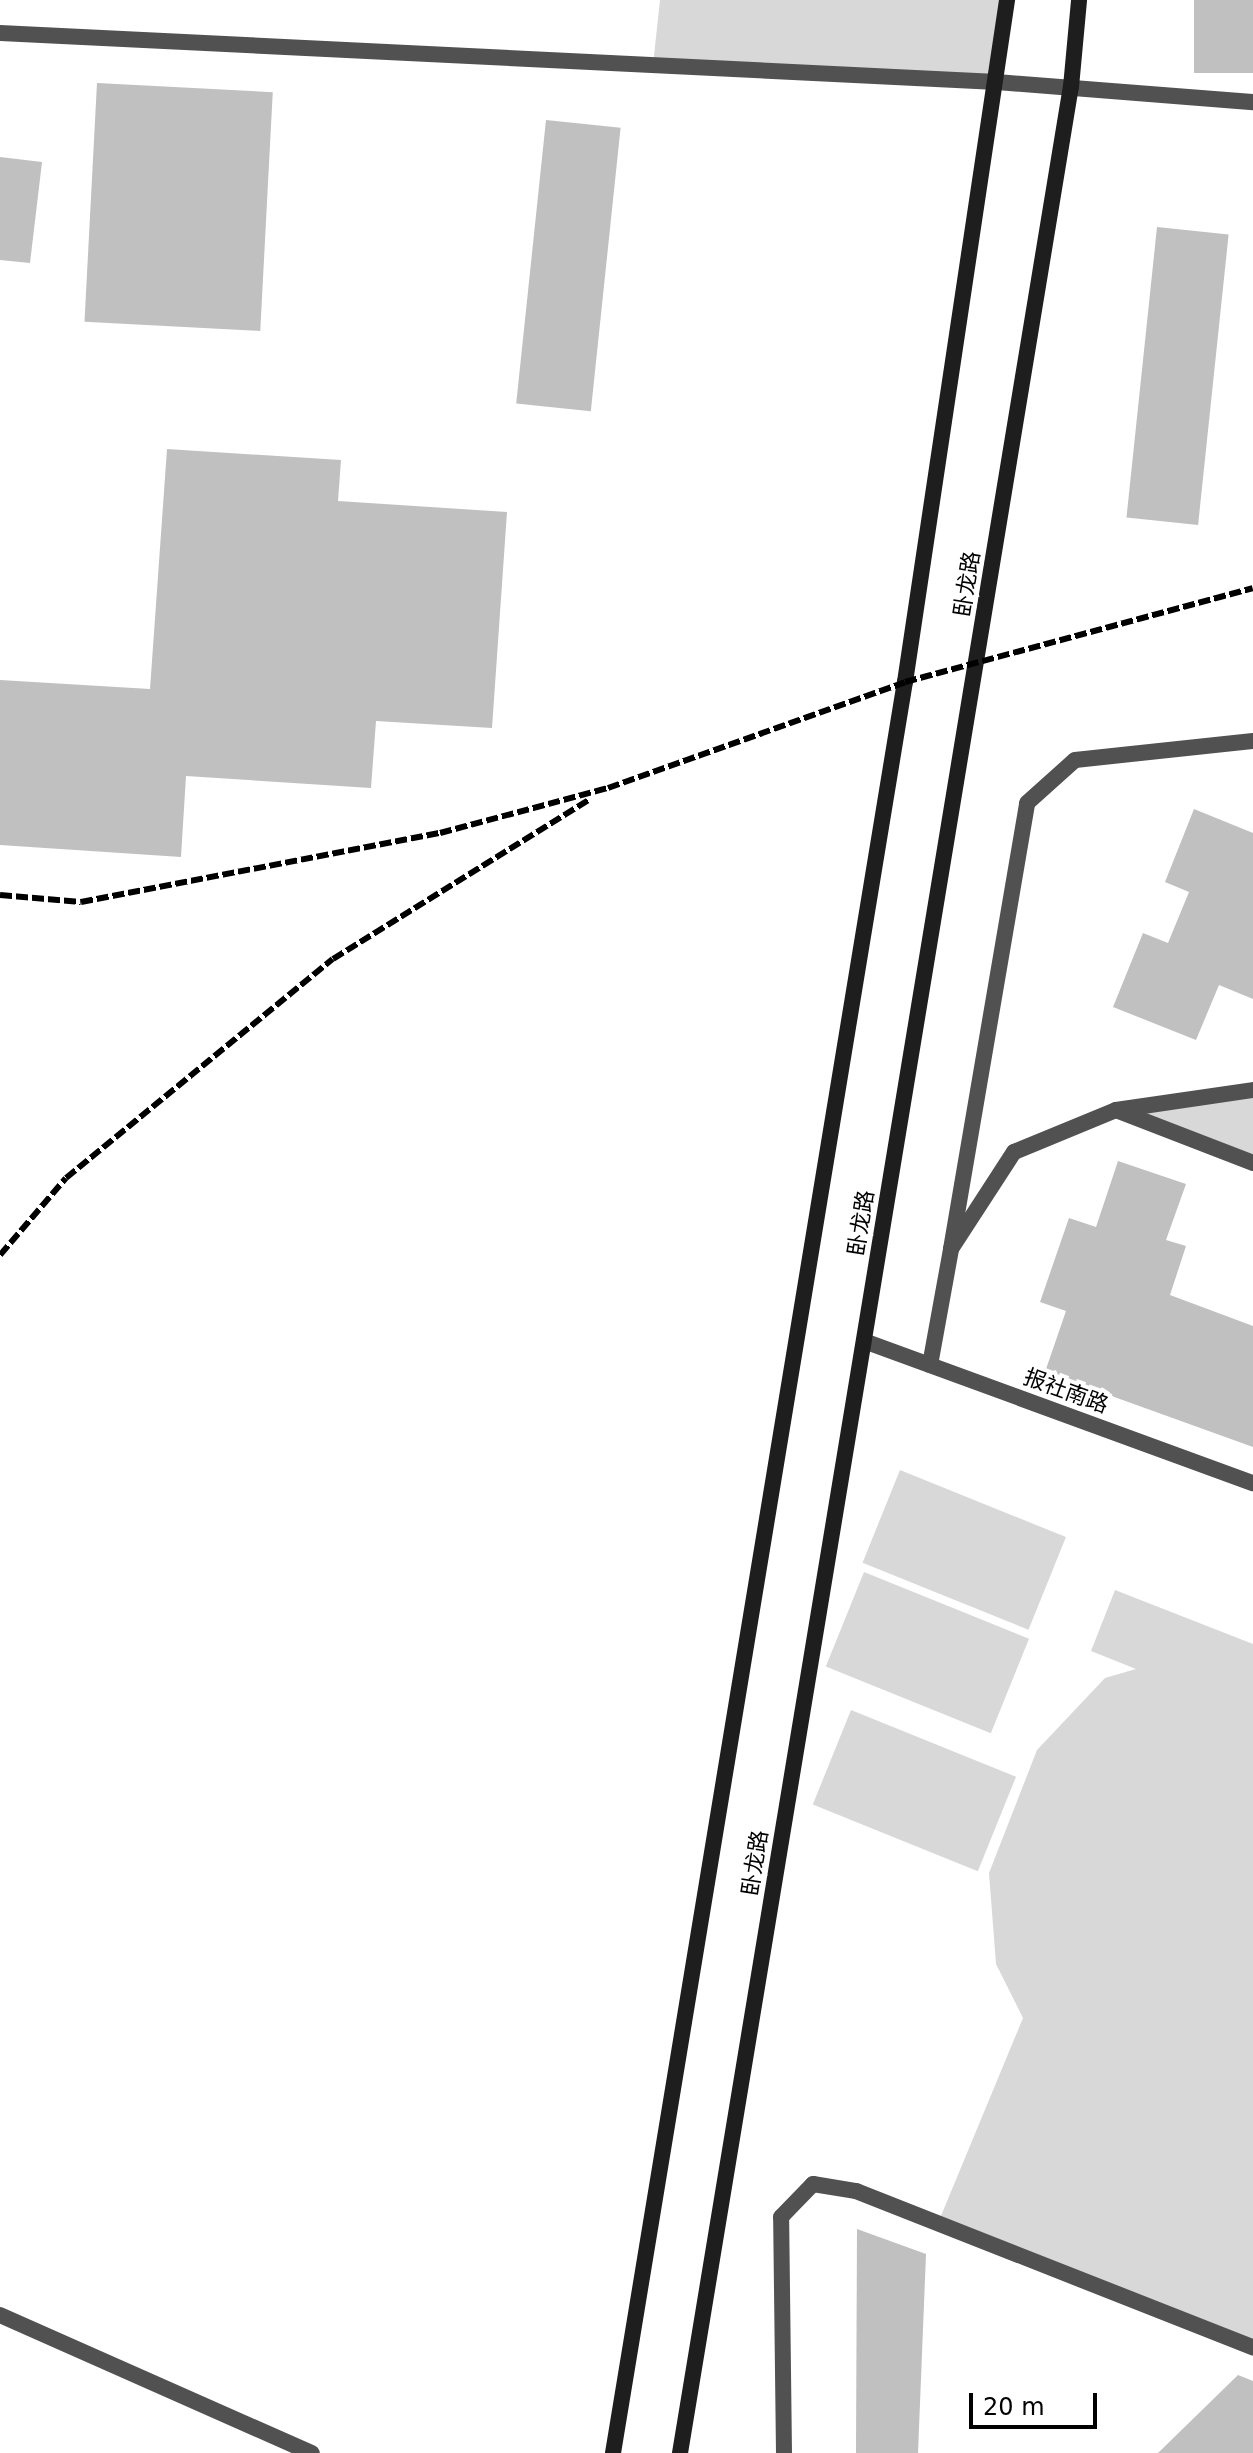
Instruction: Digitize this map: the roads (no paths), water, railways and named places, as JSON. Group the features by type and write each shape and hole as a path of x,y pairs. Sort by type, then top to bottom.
{"main road":[{"name":"卧龙路","path":"613,2453 898,729 1007,0"},
{"name":"卧龙路","path":"680,2453 1071,87 1079,0"}],"street":[{"path":"0,33 997,82 1253,102"},
{"path":"930,1365 1027,803 1075,760 1253,741"},
{"path":"951,1249 1014,1152 1116,1110 1253,1090"},
{"path":"1116,1110 1253,1163"},
{"name":"报社南路","path":"864,1341 1253,1483"},
{"path":"784,2453 781,2217 813,2184 856,2191 1253,2347"},
{"path":"0,2315 312,2453"}],"railway":[{"path":"0,895 81,902 440,833 608,788 905,682 1253,588"},
{"path":"0,1255 66,1178 333,959 588,800"}]}
